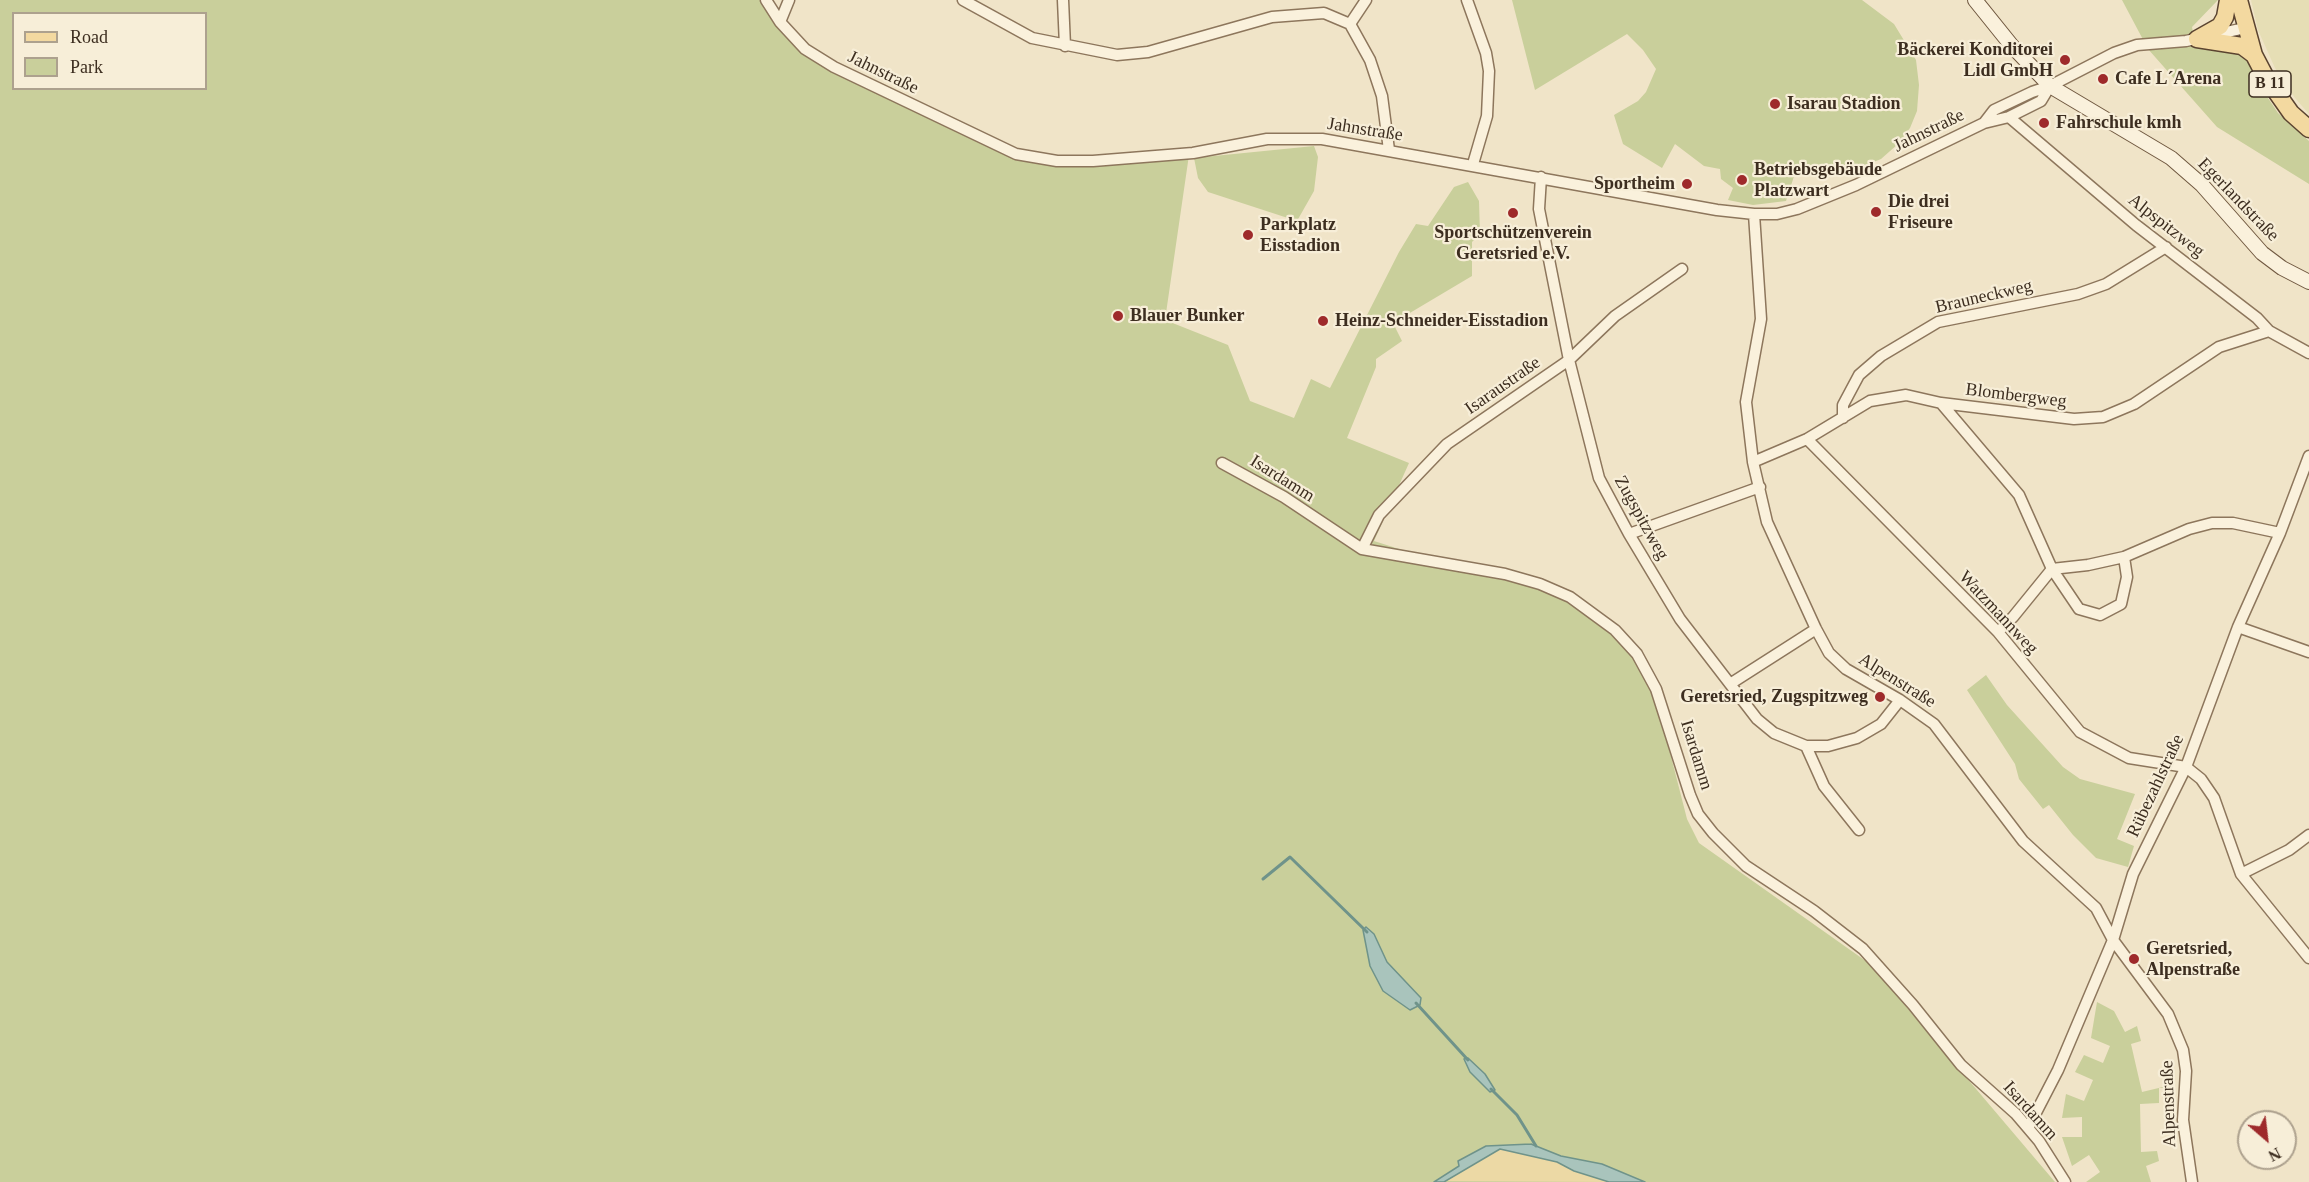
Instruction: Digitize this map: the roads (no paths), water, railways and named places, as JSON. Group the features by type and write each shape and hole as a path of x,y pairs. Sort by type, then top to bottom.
{"main road":[{"path":"2197,39 2220,26 2225,17 2228,0"},
{"name":"B 11","path":"2239,0 2254,55 2279,98 2309,129"},
{"path":"2197,39 2242,46 2254,55"}],"street":[{"name":"Jahnstraße","path":"766,0 780,22 804,49 834,67 1016,154 1057,161 1093,161 1193,153 1267,139 1300,137 1339,141 1717,210 1754,214 1777,214 1823,199 1984,123 2008,117 2041,100 2050,86"},
{"path":"780,22 789,0"},
{"path":"963,0 1032,38 1117,55 1148,52 1234,26 1297,14 1323,13 1350,24 1370,60 1382,96 1389,150"},
{"path":"1063,0 1065,46"},
{"path":"1350,24 1366,0"},
{"path":"1467,0 1486,53 1489,71 1487,116 1473,164"},
{"name":"Egerlandstraße","path":"1975,0 2012,46 2050,86 2171,158 2202,185 2262,253 2282,268 2309,282"},
{"name":"Jahnstraße","path":"1984,123 1994,110 2050,86 2114,53 2136,45 2197,39 2246,28"},
{"name":"Alpspitzweg","path":"2008,117 2136,225 2257,318 2269,331 2309,353"},
{"name":"Zugspitzweg","path":"1541,177 1539,204 1569,360 1599,478 1629,534 1680,619 1757,719 1774,733 1806,746 1828,746 1857,738 1881,723 1900,700"},
{"name":"Alpenstraße","path":"1754,214 1761,319 1746,402 1753,462 1767,522 1829,653 1846,669 1900,700 1934,723 2023,841 2096,908 2113,940 2168,1014 2183,1050 2186,1071 2183,1120 2192,1182"},
{"name":"Brauneckweg","path":"1843,418 1843,405 1859,375 1881,356 1938,322 2078,294 2106,284 2166,247"},
{"name":"Isaraustraße","path":"1362,549 1379,515 1447,444 1569,360 1615,316 1682,269"},
{"name":"Blombergweg","path":"1753,462 1808,439 1870,402 1906,395 1941,403 2074,419 2103,417 2134,404 2219,347 2269,331"},
{"path":"1941,403 2019,495 2052,569 2079,609 2100,615 2121,604 2127,577 2124,557"},
{"name":"Watzmannweg","path":"1808,439 1998,632 2080,732 2129,758 2186,767"},
{"name":"Rübezahlstraße","path":"2028,1128 2058,1070 2113,940 2133,874 2186,767 2238,627 2280,533 2309,456"},
{"name":"Isardamm","path":"1222,463 1284,497 1362,549 1505,574 1540,584 1570,597 1615,630 1637,654 1656,689 1690,795 1698,814 1713,833 1746,866 1814,911 1863,950 1913,1005 1961,1065 2028,1128 2065,1182"},
{"path":"1629,534 1760,487"},
{"path":"1998,632 2052,569 2088,565 2124,557 2189,529 2212,523 2233,523 2280,533"},
{"path":"2238,627 2309,652"},
{"path":"1730,684 1816,629"},
{"path":"1806,746 1824,786 1859,830"},
{"path":"2186,767 2201,778 2214,798 2241,874 2309,958"},
{"path":"2241,874 2289,850 2309,835"}],"water":[{"path":"1366,927 1374,934 1387,962 1421,998 1420,1005 1410,1010 1383,991 1370,966 1363,930"},
{"path":"1468,1058 1485,1074 1495,1090 1490,1092 1470,1072 1464,1059"},
{"path":"1531,1144 1561,1156 1602,1164 1645,1182 1609,1182 1574,1171 1557,1162 1500,1149 1444,1182 1434,1182 1459,1166 1458,1161 1486,1146"}],"waterway":[{"path":"1263,879 1290,857 1367,932"},
{"path":"1416,1003 1468,1060"},
{"path":"1491,1089 1517,1115 1536,1146"}],"place":[{"name":"Bäckerei Konditorei Lidl GmbH","path":"2065,60"},
{"name":"Cafe L´Arena","path":"2103,79"},
{"name":"Isarau Stadion","path":"1775,104"},
{"name":"Fahrschule kmh","path":"2044,123"},
{"name":"Betriebsgebäude Platzwart","path":"1742,180"},
{"name":"Sportheim","path":"1687,184"},
{"name":"Die drei Friseure","path":"1876,212"},
{"name":"Sportschützenverein Geretsried e.V.","path":"1513,213"},
{"name":"Parkplatz Eisstadion","path":"1248,235"},
{"name":"Blauer Bunker","path":"1118,316"},
{"name":"Heinz-Schneider-Eisstadion","path":"1323,321"},
{"name":"Geretsried, Zugspitzweg","path":"1880,697"},
{"name":"Geretsried, Alpenstraße","path":"2134,959"}]}
